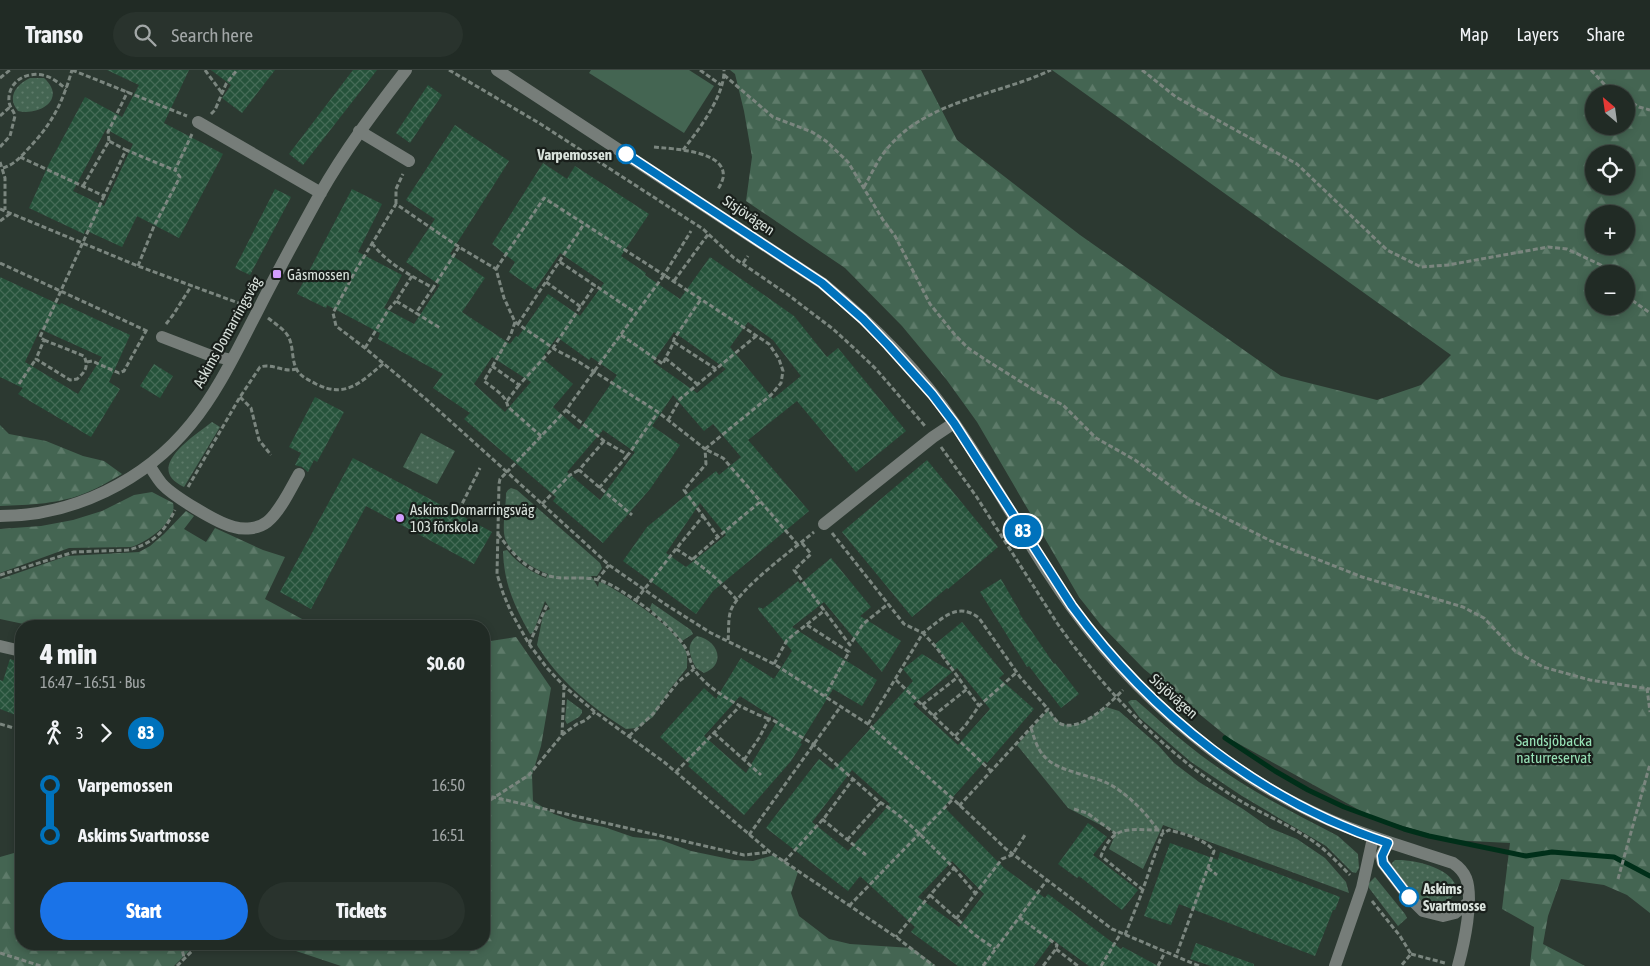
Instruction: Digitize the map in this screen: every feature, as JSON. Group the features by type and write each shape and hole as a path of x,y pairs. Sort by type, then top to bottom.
{"street":[{"name":"Askims Domarringsväg","path":"0,516 23,516 90,499 111,490 149,465 174,443 207,403 232,360 321,192 359,131 406,70"},
{"name":"Sisjövägen","path":"497,70 822,283 863,319 932,394 954,423 1092,634 1133,680 1170,716 1193,735 1256,780 1308,810 1373,838 1454,863 1461,869 1467,880 1468,902"},
{"path":"198,122 321,192"},
{"path":"359,131 409,161"},
{"path":"155,332 209,355 232,360"},
{"path":"824,524 933,437 954,423"},
{"path":"149,465 162,485 174,494 212,517 234,527 247,529 268,522 299,474"},
{"path":"0,646 15,650"},
{"path":"1335,966 1362,888 1373,838"},
{"path":"1388,843 1382,856 1383,863 1409,897 1422,910 1442,916 1455,912 1468,902"},
{"path":"1453,965 1465,940 1468,902"}],"path":[{"path":"0,78 10,70"},
{"path":"3,168 11,165 44,133 55,115 72,70 86,72 198,122"},
{"path":"205,70 222,94"},
{"path":"175,170 198,122 208,117 215,110 226,84 237,70"},
{"path":"449,70 572,144 709,233 734,258 788,294 856,349 892,386 933,437 976,496 1056,623 1116,697 1142,724 1199,773 1232,796 1317,844 1362,888 1400,936 1411,954 1453,965"},
{"path":"700,70 721,85"},
{"path":"683,150 705,121 721,85 724,70"},
{"path":"864,188 886,150 913,125 951,105 1051,70"},
{"path":"1142,70 1176,97 1297,164 1388,250 1421,267 1448,265 1548,247 1567,249 1601,265"},
{"path":"1591,70 1605,85"},
{"path":"724,75 773,117 812,132 826,141 848,162 883,220 895,236 930,304 942,321 968,348 1034,390 1063,405 1096,438 1135,460 1190,500 1271,541 1362,577 1463,607 1484,618 1515,650 1543,667 1590,680 1648,688 1650,712"},
{"path":"0,147 10,136 15,116 10,107 9,100 12,87 24,76 46,76 66,88"},
{"path":"83,186 109,140 108,132 128,91"},
{"path":"1635,105 1650,110"},
{"path":"0,116 10,107"},
{"path":"109,140 126,150 175,170 180,176 154,226 138,266"},
{"path":"654,147 683,150 713,158 723,171 723,178 718,189"},
{"path":"36,359 70,380 77,379 85,371 87,362 84,356 40,338 126,150"},
{"path":"20,157 104,196"},
{"path":"409,161 396,189 396,204 333,313 336,326 384,364 609,565 687,619 774,664 868,724 953,799 1012,855 1123,934 1199,966"},
{"path":"0,162 5,178 5,210"},
{"path":"496,269 544,198 664,274 769,344 779,358 783,371 781,383 771,395 705,449"},
{"path":"396,204 496,269 504,298 517,323 553,348 579,362 658,412 705,449 723,458 761,502 811,554 794,570 850,645"},
{"path":"0,209 138,266 244,305"},
{"path":"0,221 12,213"},
{"path":"541,436 508,407 507,401 484,381 517,323 584,224"},
{"path":"691,231 664,274 566,410 500,479 497,574 502,593 529,644 547,668 564,686 595,712 676,772 770,852 896,937 934,966"},
{"path":"674,281 709,233"},
{"path":"372,243 379,252 412,276 433,288"},
{"path":"416,313 460,247"},
{"path":"743,263 748,256"},
{"path":"560,262 636,313"},
{"path":"0,263 155,332"},
{"path":"365,348 412,276"},
{"path":"546,282 581,307"},
{"path":"87,362 92,361 119,373 124,371 155,332 173,315 192,285"},
{"path":"507,401 553,348 595,285"},
{"path":"621,335 663,364 674,339 701,299"},
{"path":"396,302 440,328"},
{"path":"1635,302 1650,313"},
{"path":"267,318 289,336 296,369 301,375 320,386 340,391 358,384 384,364"},
{"path":"668,420 680,399 757,336"},
{"path":"19,384 36,359 44,340"},
{"path":"674,342 716,369"},
{"path":"665,358 697,384"},
{"path":"492,366 519,385"},
{"path":"240,398 251,408 259,440 271,455"},
{"path":"566,410 604,441 628,454"},
{"path":"599,488 628,454 658,412"},
{"path":"542,504 570,475 578,470 604,441"},
{"path":"705,449 706,464 684,490 718,537"},
{"path":"459,510 480,468"},
{"path":"578,470 632,515"},
{"path":"693,559 761,502"},
{"path":"636,600 703,516"},
{"path":"728,640 730,613 737,600 824,524 904,624 923,633 980,706"},
{"path":"497,534 521,563 538,573 557,578 597,580 611,585 636,600 664,624 683,645 694,669 700,676 740,706 769,719 814,744 920,834 954,868 974,893"},
{"path":"676,549 693,559 724,585 737,600"},
{"path":"597,580 609,565"},
{"path":"846,650 863,624 888,604"},
{"path":"529,644 547,605"},
{"path":"868,724 923,633 952,613 963,609 972,612 979,618 1017,672 1055,720 1061,724 1074,725 1084,722 1116,697 1133,680"},
{"path":"774,664 787,640 825,610"},
{"path":"807,625 849,652 825,696"},
{"path":"629,736 653,714 677,683 694,669"},
{"path":"955,736 980,706 1017,672"},
{"path":"922,705 958,677"},
{"path":"896,680 992,772"},
{"path":"562,735 564,686"},
{"path":"933,716 967,689"},
{"path":"676,772 740,706"},
{"path":"749,835 841,706"},
{"path":"960,806 1048,709"},
{"path":"490,801 529,775 562,735 595,712"},
{"path":"744,760 769,719"},
{"path":"0,724 15,728"},
{"path":"1031,728 1044,758 1061,767 1114,787 1139,808 1158,830"},
{"path":"714,734 760,775"},
{"path":"1618,879 1650,764"},
{"path":"784,862 854,779"},
{"path":"490,796 744,855 770,852"},
{"path":"848,906 953,799"},
{"path":"847,840 880,802"},
{"path":"1074,809 1087,812 1116,834"},
{"path":"822,819 866,855"},
{"path":"1143,890 1101,856 1107,845 1120,831 1158,830 1175,832 1211,847 1214,851 1176,956"},
{"path":"1101,966 1123,934 1143,890 1164,831"},
{"path":"956,919 974,893 1002,859 1012,855 1026,835"},
{"path":"1208,867 1217,876"},
{"path":"896,937 930,894 954,868"},
{"path":"983,966 1046,880"},
{"path":"930,894 975,936 995,950"},
{"path":"1019,917 1056,945 1056,949 1078,966"},
{"path":"1043,966 1056,949"},
{"path":"182,950 184,958"},
{"path":"178,966 193,950"},
{"path":"1158,966 1165,952"},
{"path":"0,953 41,966"},
{"path":"1401,966 1411,954"}],"green space":[{"path":"591,70 689,70 714,86 684,133 589,73"},
{"name":"Sandsjöbacka naturreservat","path":"730,70 921,70 957,140 1080,235 1281,376 1377,400 1421,385 1451,355 1052,70 1650,70 1650,913 1627,895 1604,885 1561,879 1548,916 1543,944 1585,966 1530,966 1534,927 1502,909 1510,843 1449,840 1370,816 1230,739 1144,669 1101,625 1079,597 977,422 946,379 902,326 845,268 746,201 752,157 735,74"},
{"path":"30,78 44,78 53,93 52,99 48,104 35,111 18,111 13,101 13,96 17,87"},
{"path":"212,422 220,427 184,487 173,479 169,471 170,462 184,444"},
{"path":"0,425 9,434 46,441 83,456 104,461 122,474 92,490 67,499 0,506"},
{"path":"421,433 455,451 437,484 403,467"},
{"path":"511,488 517,490 600,563 602,568 597,576 591,576 598,587 599,582 603,583 648,612 670,630 685,649 687,668 670,689 653,717 637,728 626,729 600,712 566,682 546,658 537,645 543,615 550,609 545,601 533,633 530,634 524,623 515,604 505,574 503,551 507,550 520,563 535,573 546,578 548,574 521,559 509,547 504,528 506,493"},
{"path":"152,492 173,503 173,510 166,524 145,541 131,547 69,548 0,573 0,529 41,526 73,520 102,511 134,495"},
{"path":"186,511 194,516 184,529 206,542 215,528 263,550 285,557 265,599 304,620 15,620 15,622 0,619 0,579 67,556 139,552 150,546"},
{"path":"652,603 691,630 693,634 682,641 653,612 650,608"},
{"path":"697,636 710,642 715,647 717,653 716,664 704,673 696,668 690,651 691,643"},
{"path":"516,637 551,688 541,746 532,775 533,801 554,814 574,821 604,827 633,837 661,840 691,851 734,860 753,861 774,855 798,872 791,893 799,916 829,939 850,944 912,948 936,966 341,966 293,950 490,950 490,641"},
{"path":"567,699 582,710 582,713 567,724 565,720"},
{"path":"1136,700 1181,740 1223,771 1280,805 1338,836 1358,854 1359,868 1356,873 1352,872 1326,846 1242,796 1191,762 1140,718 1128,702"},
{"path":"1106,707 1119,711 1158,745 1174,763 1199,782 1270,828 1297,839 1325,858 1346,882 1349,893 1163,825 1143,869 1109,849 1116,833 1068,808 1017,745 1048,710 1055,719 1062,723 1076,725"},
{"path":"15,853 15,950 190,950 174,966 0,966 0,857"},
{"path":"1395,860 1412,861 1432,866 1449,876 1457,890 1447,903 1439,907 1432,906 1417,896 1403,881 1393,868 1392,863"},
{"path":"1375,877 1407,918 1398,926 1369,888 1368,884"}],"building":[{"path":"107,70 189,70 164,123 223,154 179,238 137,216 122,247 85,230 84,234 29,208 49,164 85,97 122,117 139,85","holes":["106,129 133,144 104,206 73,191"]},
{"path":"211,70 275,70 242,113 222,98 231,85"},
{"path":"353,70 377,70 303,165 289,154"},
{"path":"428,85 442,95 410,143 396,133"},
{"path":"455,125 509,161 450,254 485,278 462,312 510,344 516,336 518,337 548,294 580,316 604,283 560,253 535,290 509,272 515,262 492,244 543,163 567,179 575,166 649,214 621,256 680,299 710,257 794,316 827,357 838,348 906,431 856,472 797,401 748,440 809,511 713,591 696,614 623,561 647,527 716,471 719,475 741,457 713,424 704,431 673,395 652,426 680,445 650,489 603,543 553,501 556,497 464,419 470,413 433,388 443,374 378,339 380,333 327,305 326,308 297,294 352,189 382,204 358,252 402,275 384,308 414,324 440,285 406,262 435,219 406,200","holes":["748,322 773,340 801,376 773,399 730,347","674,332 726,369 697,393 653,362","557,337 589,360 591,357 617,375 579,430 553,407 573,384 542,358","492,357 531,382 505,412 474,384","603,430 635,452 600,500 567,472","700,503 726,535 686,567 666,553"]},
{"path":"275,189 291,197 250,275 235,268"},
{"path":"0,277 130,335 109,382 120,389 91,437 18,394 23,388 0,377","holes":["40,329 102,357 78,394 25,362"]},
{"path":"154,364 173,376 160,398 140,386"},
{"path":"315,397 344,412 317,462 314,460 308,472 302,467 295,465 301,453 289,447"},
{"path":"353,458 492,532 474,564 366,506 311,609 280,592"},
{"path":"927,460 998,547 912,617 842,532"},
{"path":"831,558 871,607 860,616 901,641 882,672 824,602 792,627 877,680 862,706 833,689 791,761 744,815 688,766 690,764 660,737 704,688 716,699 741,658 774,679 792,651 758,609 759,607 763,609 798,581 800,584","holes":["740,696 778,720 746,773 704,736"]},
{"path":"1001,579 1019,613 1054,664 1079,694 1061,708 1029,666 1027,667 980,592"},
{"path":"962,622 1004,674 999,678 1034,709 987,763 985,761 944,807 1004,868 1045,898 1048,894 1121,949 1123,947 1158,966 1089,966 1053,940 1034,966 958,966 911,932 915,927 860,876 848,891 766,828 819,759 833,770 913,681 903,669 922,654 952,672 913,704 958,745 990,709 957,668 955,670 934,645","holes":["852,770 890,804 848,851 812,822","952,861 984,894 959,927 918,897"]},
{"path":"10,659 15,661 15,715 0,709 0,680 3,681"},
{"path":"1088,823 1107,837 1093,855 1138,890 1122,910 1079,876 1077,878 1058,864"},
{"path":"1170,843 1218,860 1220,852 1340,897 1315,956 1179,904 1171,925 1144,916"},
{"path":"1196,943 1254,964 1254,966 1211,966 1190,959"}],"waterway":[{"path":"1225,738 1308,790 1344,807 1404,829 1526,856 1552,852 1614,857 1650,876"}],"bus line":[{"name":"83","path":"626,154 822,283 863,319 914,372 954,423 1008,505 1051,576 1109,655 1170,716 1215,752 1256,780 1308,810 1388,843 1382,856 1383,863 1409,897"}],"place":[{"name":"Varpemossen","path":"626,154"},
{"name":"Gåsmossen","path":"277,274"},
{"name":"Askims Domarringsväg 103 förskola","path":"400,518"},
{"name":"Askims Svartmosse","path":"1409,897"}]}
